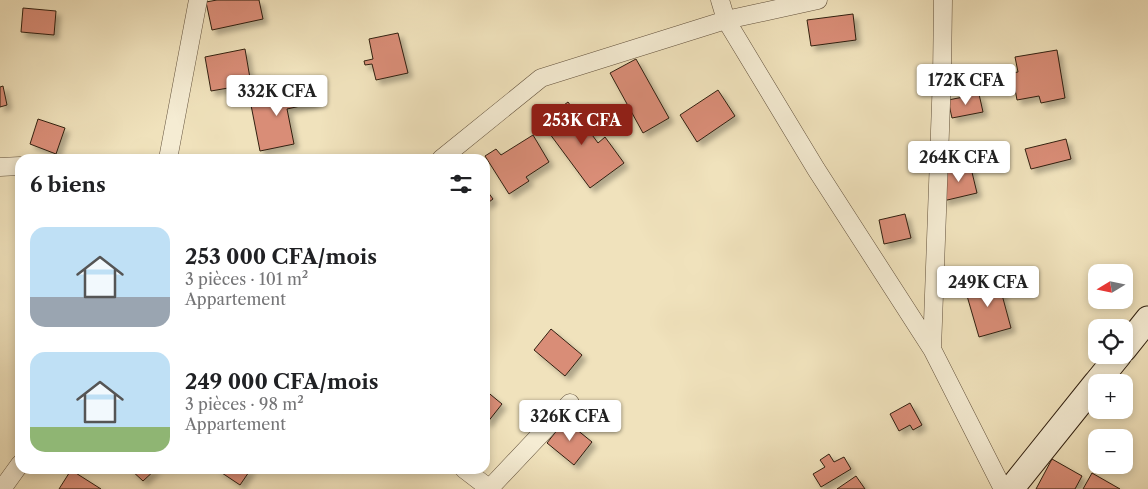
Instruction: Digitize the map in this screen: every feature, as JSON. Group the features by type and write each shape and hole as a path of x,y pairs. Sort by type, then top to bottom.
{"main road":[{"path":"1133,338 1148,319"},
{"path":"1103,374 1112,364"},
{"path":"1011,489 1088,393"}],"street":[{"path":"169,154 198,0"},
{"path":"720,0 726,20 816,169 932,349 1003,489"},
{"path":"447,154 541,78 726,20 818,0"},
{"path":"932,349 943,0"},
{"path":"0,167 15,166"},
{"path":"470,474 489,489 570,403"},
{"path":"2,489 15,471"}],"building":[{"path":"217,0 259,0 263,19 212,30 206,2"},
{"path":"23,8 56,11 54,35 21,32"},
{"path":"853,14 856,40 811,46 807,20"},
{"path":"398,33 408,73 376,80 372,64 365,65 364,61 373,59 369,39"},
{"path":"245,49 251,84 211,91 205,57"},
{"path":"1057,50 1065,98 1041,103 1039,96 1017,100 1012,73 1018,72 1015,57"},
{"path":"636,59 669,118 643,133 610,73"},
{"path":"3,86 7,105 0,107 0,87"},
{"path":"311,88 314,103 287,109 294,144 260,151 250,100"},
{"path":"718,90 735,116 697,142 680,115"},
{"path":"979,94 983,112 952,118 948,100"},
{"path":"568,102 598,143 605,137 624,163 590,188 541,122"},
{"path":"38,119 65,128 56,154 30,144"},
{"path":"533,135 549,162 526,177 529,181 509,194 490,164 490,154 488,154 496,149 501,155"},
{"path":"1066,139 1071,159 1031,169 1025,149"},
{"path":"970,164 977,193 943,201 944,170"},
{"path":"905,214 911,238 884,244 879,220"},
{"path":"998,280 1011,328 979,337 965,289"},
{"path":"551,329 582,355 565,376 534,350"},
{"path":"490,394 502,404 490,419"},
{"path":"910,403 922,425 913,430 910,425 899,431 890,414"},
{"path":"565,420 592,442 574,465 547,443"},
{"path":"829,454 834,462 844,457 851,469 821,487 813,474 825,467 820,460"},
{"path":"1052,459 1082,476 1075,489 1036,489"},
{"path":"68,474 77,474 101,489 59,489"},
{"path":"135,474 151,474 143,481"},
{"path":"224,474 248,474 240,485"},
{"path":"1091,474 1094,474 1120,489 1083,489"},
{"path":"856,476 865,489 837,489"}]}
